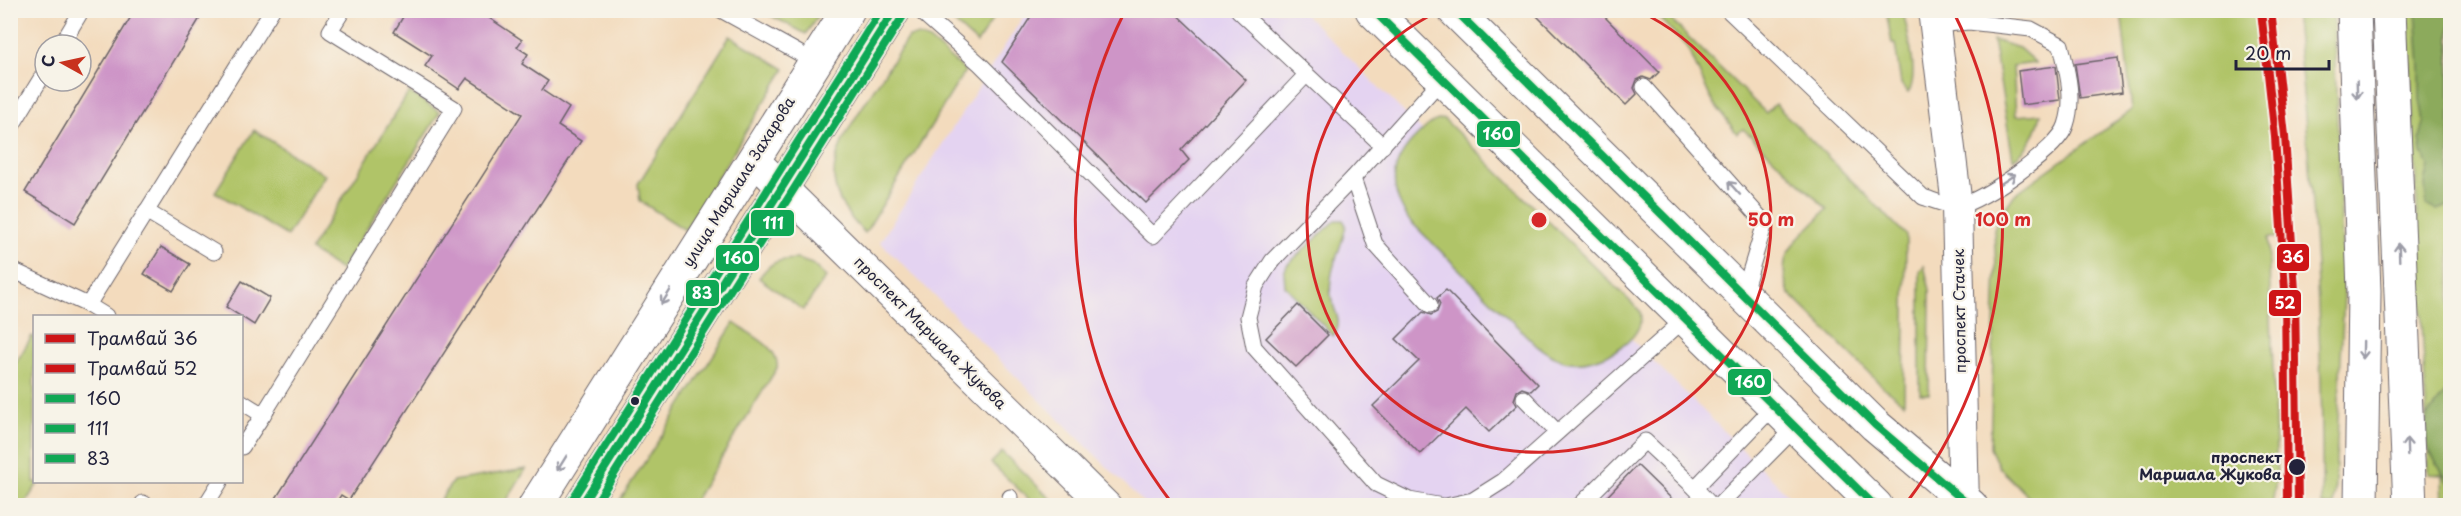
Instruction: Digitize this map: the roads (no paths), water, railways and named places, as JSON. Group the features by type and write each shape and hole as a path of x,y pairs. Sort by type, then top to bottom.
{"main road":[{"name":"улица Маршала Захарова","path":"535,506 848,10"},
{"path":"582,506 894,10"},
{"path":"1372,10 1876,506"},
{"path":"1454,10 1875,425 1966,503"},
{"path":"2354,10 2364,291 2361,506"},
{"path":"2388,10 2410,506"}],"street":[{"name":"проспект Стачек","path":"1934,18 1957,206 1966,503"},
{"name":"проспект Маршала Жукова","path":"754,160 1106,506"}],"lane":[{"path":"68,33 82,10"},
{"path":"88,305 272,10"},
{"path":"243,445 454,108 330,31 343,10"},
{"path":"720,10 815,62"},
{"path":"919,10 980,64 1154,236 1306,75"},
{"path":"1238,10 1383,146"},
{"path":"1728,10 1923,197 1957,206 1980,197 2046,154 2066,127 2071,89 2061,45 2031,29 1934,18"},
{"path":"1442,79 1383,146 1272,261 1256,286 1248,317 1254,347 1376,484 1408,500 1444,506 1473,500 1503,481 1686,318"},
{"path":"1644,87 1765,223 1743,295"},
{"path":"10,129 33,92"},
{"path":"1353,178 1375,244 1430,305"},
{"path":"146,211 214,252"},
{"path":"11,269 104,315"},
{"path":"1524,398 1557,432"},
{"path":"243,403 263,415"},
{"path":"1695,488 1786,416"},
{"path":"1718,506 1786,416"},
{"path":"1579,506 1645,441 1712,506"},
{"path":"205,506 219,483"},
{"path":"142,506 143,503 148,506"}],"tram line":[{"name":"36","path":"2271,10 2285,136 2295,290 2298,506"},
{"name":"52","path":"2261,11 2275,137 2285,290 2287,506"}],"place":[{"name":"проспект Маршала Жукова","path":"2297,467"}]}
